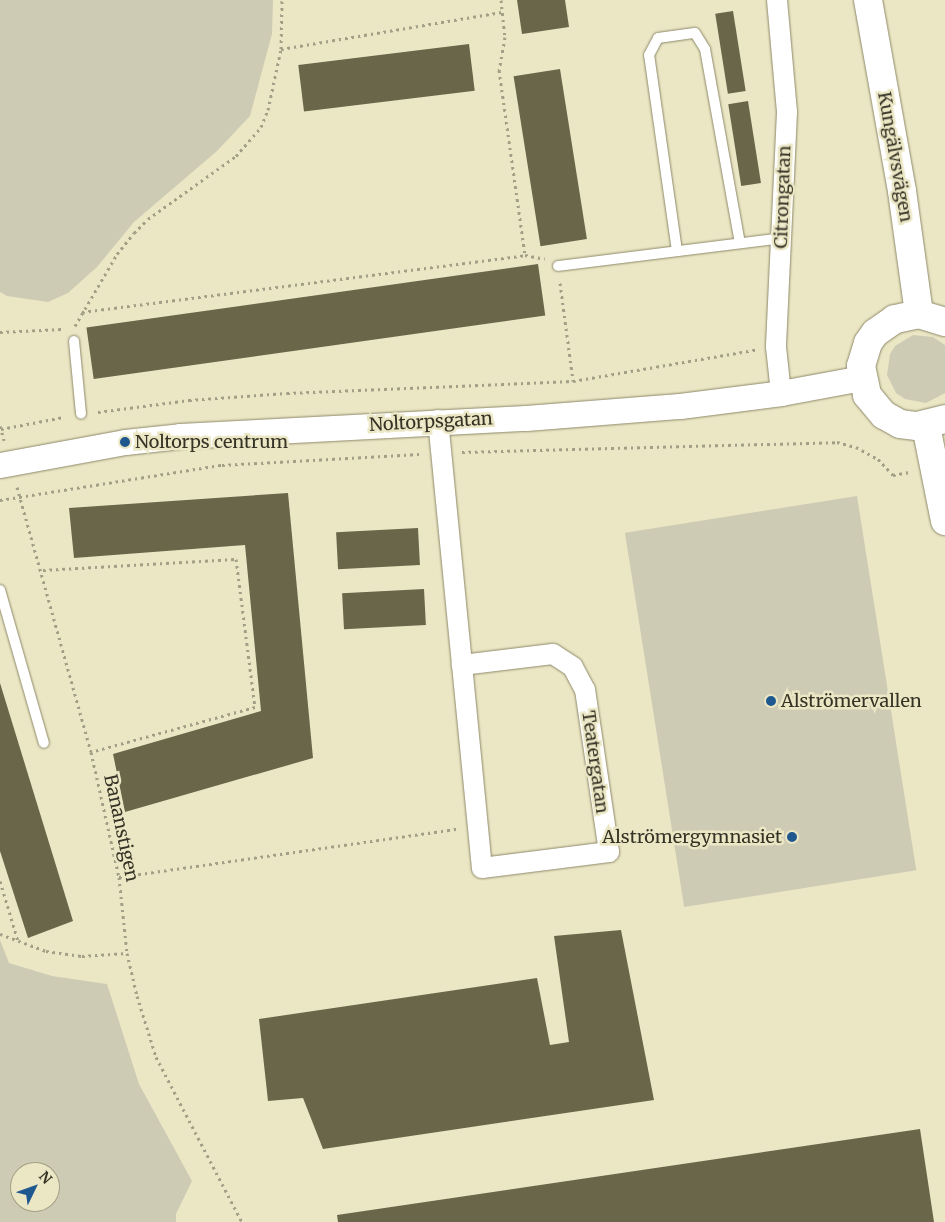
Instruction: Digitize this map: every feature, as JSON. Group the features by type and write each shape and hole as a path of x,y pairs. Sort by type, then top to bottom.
{"main road":[{"name":"Kungälvsvägen","path":"868,0 902,191 919,314"},
{"path":"945,322 919,314 895,319 875,333 863,354 862,378 872,403 884,415 900,424 936,422 936,468 945,520"}],"street":[{"name":"Citrongatan","path":"777,0 786,112 776,347 781,393"},
{"name":"Noltorpsgatan","path":"5,464 125,442 180,436 438,420 526,418 680,406 781,393 862,378"},
{"name":"Teatergatan","path":"438,420 440,453 482,868 609,852 585,690 573,667 553,654 462,665"}],"lane":[{"path":"677,251 649,55 658,38 695,33 705,48 740,243"},
{"path":"558,266 782,238"},
{"path":"74,341 81,414"},
{"path":"0,590 44,743"}],"path":[{"path":"74,341 75,327 82,312 134,233 252,141 268,110 281,49 282,0"},
{"path":"501,0 505,37 499,70 525,255"},
{"path":"281,49 502,12"},
{"path":"82,312 525,255 558,266 573,381"},
{"path":"0,332 75,327"},
{"path":"1,428 81,414 189,400 271,394 573,381 776,347"},
{"name":"Bananstigen","path":"1,428 5,464 20,496 91,752 119,877 127,953 156,1057 242,1222"},
{"path":"0,500 222,465 440,453 837,442 856,447 878,459 893,475 936,468"},
{"path":"42,570 236,560 255,707 91,752"},
{"path":"119,877 477,826"},
{"path":"0,881 18,941"},
{"path":"0,934 46,952 82,956 127,953"}],"shaded area":[{"path":"0,0 273,0 272,34 250,116 217,151 134,222 97,267 68,293 48,302 7,296 0,292"},
{"path":"913,335 933,337 945,345 945,393 926,403 905,399 896,393 887,375 890,354 895,346"},
{"name":"Alströmervallen","path":"857,496 916,870 684,907 625,533"},
{"path":"0,940 9,963 52,976 107,984 139,1084 192,1181 176,1214 176,1222 0,1222"}],"building":[{"path":"517,0 565,0 569,27 522,34"},
{"path":"733,11 746,91 728,94 715,14"},
{"path":"469,44 475,91 304,112 298,65"},
{"path":"560,69 587,239 540,246 514,76"},
{"path":"748,101 761,183 741,186 728,104"},
{"path":"538,264 545,315 94,379 86,327"},
{"path":"288,493 313,758 125,812 113,754 261,711 245,545 74,558 69,508"},
{"path":"418,528 420,565 338,569 336,532"},
{"path":"424,589 426,625 344,629 342,593"},
{"path":"0,683 73,921 28,938 0,851"},
{"path":"621,930 654,1100 323,1149 303,1098 268,1101 259,1019 537,978 550,1045 569,1042 554,936"},
{"path":"920,1129 934,1222 338,1222 337,1215"}],"place":[{"name":"Noltorps centrum","path":"125,442"},
{"name":"Alströmervallen","path":"771,701"},
{"name":"Alströmergymnasiet","path":"792,837"}]}
